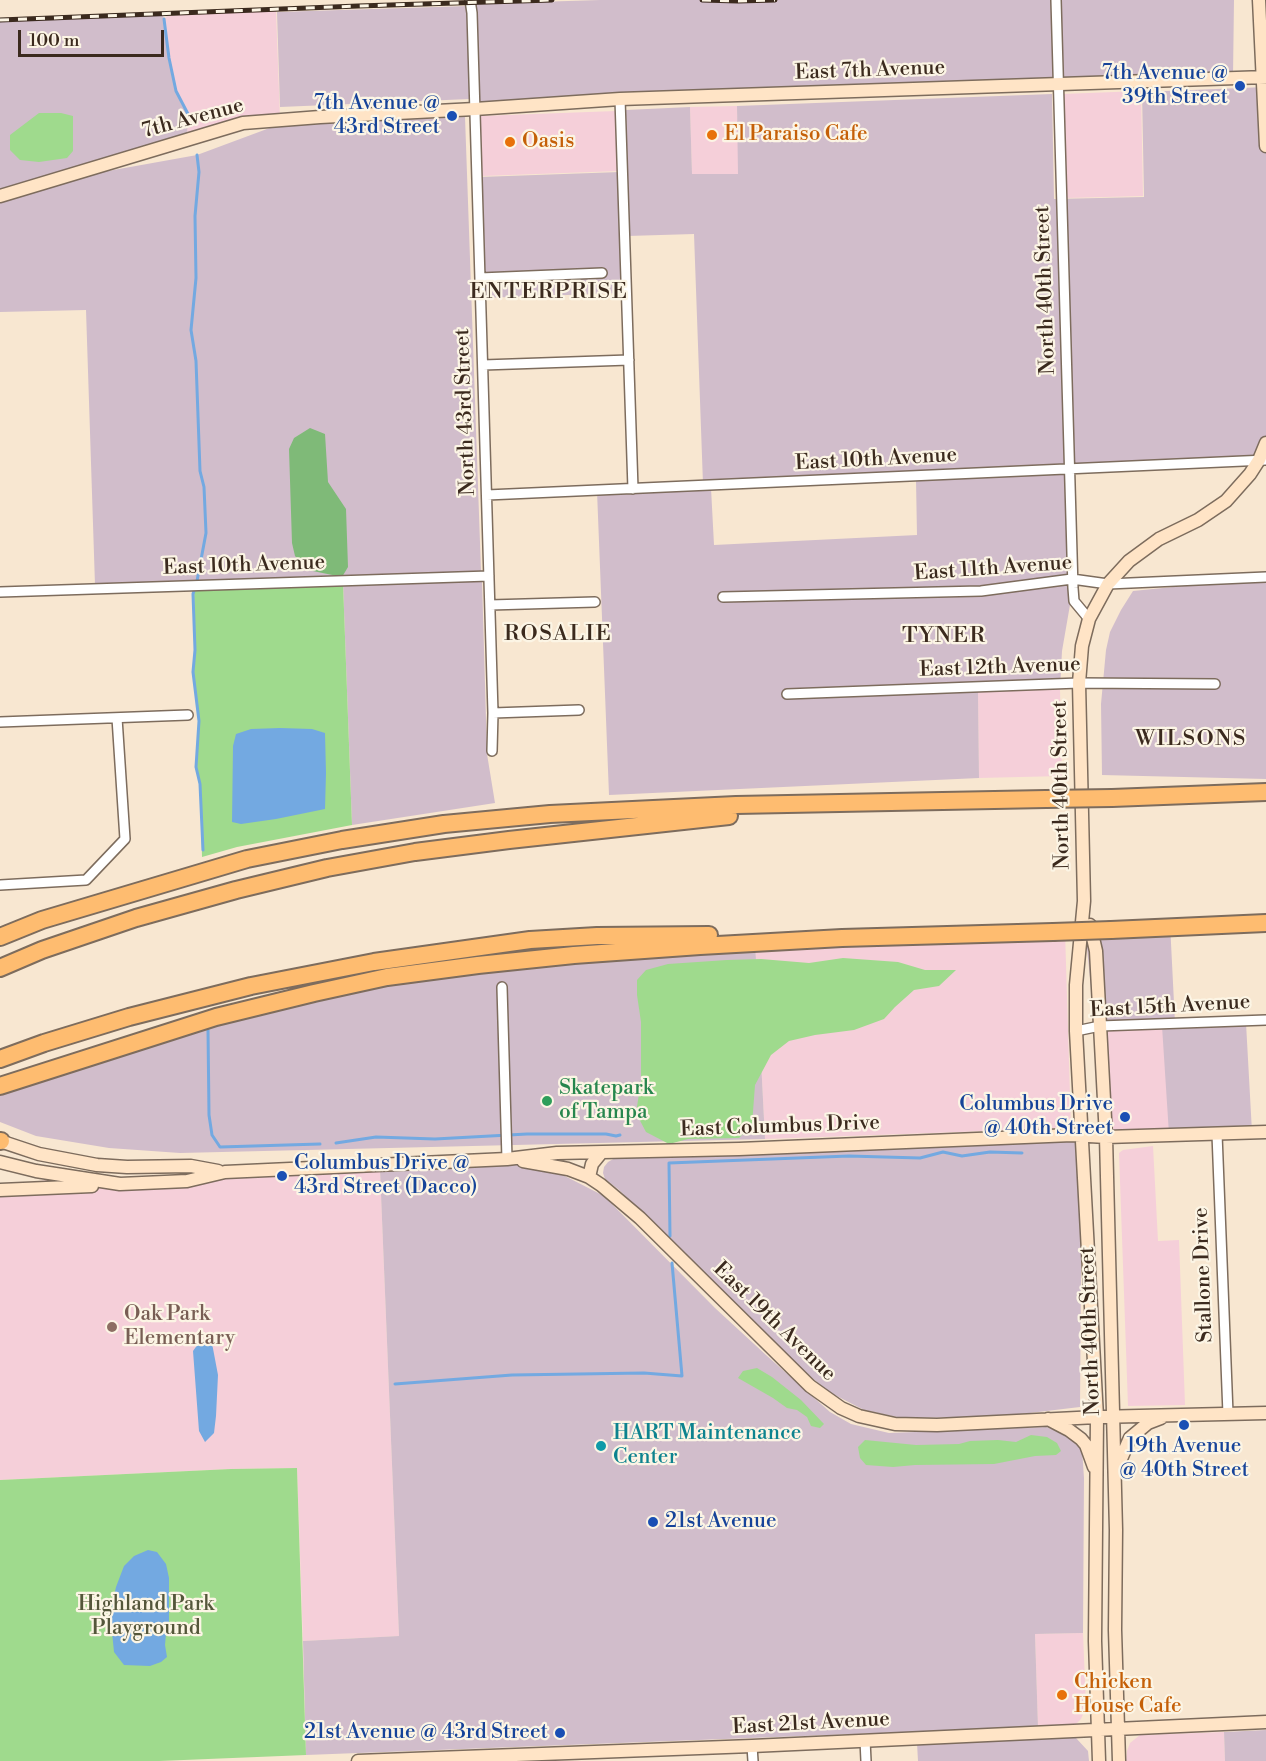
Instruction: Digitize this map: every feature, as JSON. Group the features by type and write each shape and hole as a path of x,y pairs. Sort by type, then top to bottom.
{"highway":[{"path":"0,937 42,920 247,859 342,840 444,824 550,814 736,805 1112,798 1266,792"},
{"path":"0,968 42,950 136,918 327,868 415,852 509,840 858,803"},
{"path":"2,1085 216,1017 387,977 478,965 574,955 842,938 1266,923"},
{"path":"0,1059 129,1017 251,986 456,949 530,940 597,936 842,938"}],"main road":[{"path":"1259,0 1266,146"},
{"name":"East 7th Avenue","path":"475,109 620,99 1264,77"},
{"name":"7th Avenue","path":"0,196 243,123 475,109"},
{"name":"North 40th Street","path":"1099,1761 1095,1641 1097,1417 1076,1031 1076,985 1084,901 1079,683 1082,646 1089,619 1108,584 1129,561 1159,539 1198,520 1226,501 1262,460 1266,443"},
{"name":"North 40th Street","path":"1084,901 1096,951 1106,1137 1115,1475 1115,1630 1119,1761"},
{"name":"East Columbus Drive","path":"0,1162 36,1171 120,1184 187,1181 225,1172 507,1159 557,1153 1072,1135 1106,1137 1266,1132"},
{"name":"East Columbus Drive","path":"0,1141 39,1154 97,1165 191,1166 225,1172"},
{"path":"589,1177 592,1164 601,1153"},
{"name":"East 19th Avenue","path":"507,1159 568,1169 589,1177 601,1185 640,1218 810,1386 841,1408 875,1420 937,1425 1097,1417 1266,1413"},
{"path":"0,1190 120,1184"},
{"path":"1115,1475 1130,1438 1148,1423 1165,1416"},
{"path":"1047,1419 1082,1439 1097,1476"},
{"name":"East 21st Avenue","path":"358,1761 639,1756 752,1746 1266,1722"}],"street":[{"name":"North 43rd Street","path":"470,0 487,495 492,751"},
{"name":"North 40th Street","path":"1056,0 1072,579 1074,601 1089,619"},
{"path":"620,99 633,489"},
{"path":"480,278 602,273"},
{"path":"483,365 629,360"},
{"name":"East 10th Avenue","path":"487,495 1262,460"},
{"name":"East 10th Avenue","path":"0,592 489,576"},
{"name":"East 11th Avenue","path":"723,597 981,591 1072,579 1108,584 1266,577"},
{"path":"490,605 595,602"},
{"name":"East 12th Avenue","path":"787,694 1079,683 1215,684"},
{"path":"493,713 579,710"},
{"path":"0,722 188,715"},
{"path":"0,885 86,880 125,839 117,718"},
{"path":"502,987 507,1159"},
{"name":"East 15th Avenue","path":"1076,1031 1100,1026 1266,1020"},
{"name":"Stallone Drive","path":"1217,1134 1228,1414"},
{"path":"865,1740 866,1761"},
{"path":"752,1746 753,1761"}],"shaded area":[{"path":"600,0 1234,0 1233,76 477,102 472,4"},
{"path":"467,6 470,99 280,107 277,12"},
{"path":"276,11 280,119 187,138 188,114 176,91 164,19 167,16 180,15"},
{"path":"163,14 176,91 188,114 187,138 0,195 0,21"},
{"path":"1266,87 1266,460 703,484 694,234 627,236 626,110 690,107 692,174 738,174 737,106 1052,94 1054,199 1144,197 1142,92"},
{"path":"1141,91 1143,196 1066,198 1062,94"},
{"path":"737,106 739,174 692,175 690,107"},
{"path":"616,111 619,171 482,176 480,116"},
{"path":"465,117 481,571 95,585 86,310 0,312 0,196 69,178 197,155 275,126"},
{"path":"620,172 624,293 483,298 479,177"},
{"path":"1069,472 1075,576 1062,651 1060,689 978,691 979,778 609,795 597,491 711,488 714,545 917,535 916,480"},
{"path":"482,580 487,754 495,803 352,825 343,583"},
{"path":"1266,580 1266,779 1102,775 1101,704 1106,650 1110,632 1133,591"},
{"path":"1060,689 1062,776 979,778 978,691"},
{"path":"1170,923 1175,1023 1095,1027 1085,929"},
{"path":"1065,931 1071,1128 765,1139 755,941"},
{"path":"755,941 765,1139 180,1153 109,1148 36,1136 0,1122 0,1089 135,1038 476,964"},
{"path":"1246,1023 1252,1132 1169,1134 1162,1026"},
{"path":"1166,1026 1172,1134 1103,1135 1096,1027"},
{"path":"1082,1140 1080,1407 996,1417 902,1418 864,1410 827,1391 772,1342 618,1189 605,1179 603,1173 608,1162 615,1158"},
{"path":"1153,1146 1158,1241 1179,1240 1185,1405 1128,1406 1119,1153 1123,1150"},
{"path":"510,1163 559,1173 604,1196 715,1308 830,1412 851,1424 889,1433 1046,1427 1068,1435 1082,1449 1084,1478 1083,1633 1035,1634 1038,1727 306,1755 303,1641 399,1636 380,1170"},
{"path":"380,1170 399,1636 303,1641 297,1468 0,1480 0,1186 71,1177 87,1179 217,1177"},
{"path":"1083,1633 1086,1707 1081,1719 1074,1726 1038,1727 1035,1634"},
{"path":"1266,1730 1266,1761 1225,1761 1224,1732"},
{"path":"1224,1732 1225,1761 1126,1761 1130,1743 1140,1735"},
{"path":"1076,1738 1088,1751 1089,1761 918,1761 917,1743"}],"green space":[{"path":"39,113 61,113 73,116 73,151 67,158 39,162 20,160 10,150 10,135"},
{"path":"310,428 325,434 328,482 346,509 348,567 342,577 308,570 295,556 292,543 289,449 294,438"},
{"path":"343,583 352,825 237,847 202,857 200,784 196,767 199,721 193,672 194,589"},
{"path":"843,958 898,962 925,970 956,970 939,986 914,990 884,1019 854,1030 789,1041 771,1055 755,1085 752,1125 739,1138 688,1139 669,1144 646,1132 636,1113 641,1081 641,1022 637,980 646,970 668,964 727,960 761,959 809,963"},
{"path":"757,1368 801,1400 824,1424 820,1428 811,1426 807,1417 797,1410 787,1408 738,1378 743,1371"},
{"path":"1031,1435 1047,1437 1057,1443 1061,1451 1056,1455 1035,1456 994,1464 893,1467 866,1465 860,1458 858,1447 865,1440 916,1445 959,1444 970,1441 998,1440 1016,1442"},
{"name":"Highland Park Playground","path":"297,1468 306,1755 159,1761 0,1761 0,1480"}],"water":[{"path":"251,729 312,729 325,733 325,809 241,824 232,822 233,746 236,734"},
{"path":"211,1338 218,1375 216,1416 214,1433 205,1442 199,1431 193,1351 198,1344"},
{"path":"148,1550 157,1552 166,1564 169,1578 169,1625 165,1645 167,1657 150,1666 124,1665 114,1652 112,1605 124,1566 134,1556"}],"waterway":[{"path":"164,19 176,91 188,114"},
{"path":"197,155 199,172 195,216 196,278 191,330 196,361 200,471 204,487 206,533 193,594 195,650 193,672 199,721 196,767 200,784 203,850"},
{"path":"208,1030 209,1115 212,1135 220,1147 320,1144"},
{"path":"336,1143 376,1137 435,1139 527,1134 620,1135"},
{"path":"670,1236 669,1163 849,1156 920,1158 943,1152 962,1156 990,1152 1022,1153"},
{"path":"395,1384 512,1375 644,1373 682,1376 672,1263"}],"railway":[{"path":"0,20 552,0"},
{"path":"702,0 775,0"}],"place":[{"name":"7th Avenue @ 39th Street","path":"1240,86"},
{"name":"7th Avenue @ 43rd Street","path":"452,116"},
{"name":"El Paraiso Cafe","path":"712,135"},
{"name":"Oasis","path":"510,142"},
{"name":"Skatepark of Tampa","path":"547,1101"},
{"name":"Columbus Drive @ 40th Street","path":"1125,1117"},
{"name":"Columbus Drive @ 43rd Street (Dacco)","path":"282,1176"},
{"name":"Oak Park Elementary","path":"112,1327"},
{"name":"19th Avenue @ 40th Street","path":"1184,1425"},
{"name":"HART Maintenance Center","path":"601,1446"},
{"name":"21st Avenue","path":"653,1522"},
{"name":"Chicken House Cafe","path":"1062,1695"},
{"name":"21st Avenue @ 43rd Street","path":"560,1733"}],"district":[{"name":"ENTERPRISE","path":"549,293"},
{"name":"ROSALIE","path":"558,635"},
{"name":"TYNER","path":"944,637"},
{"name":"WILSONS","path":"1191,740"}]}
